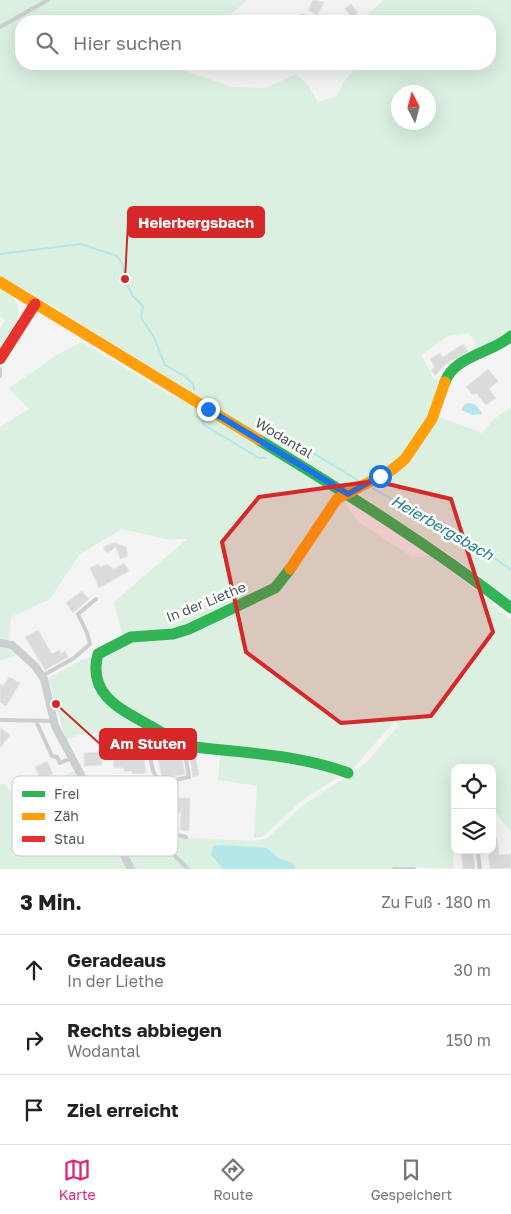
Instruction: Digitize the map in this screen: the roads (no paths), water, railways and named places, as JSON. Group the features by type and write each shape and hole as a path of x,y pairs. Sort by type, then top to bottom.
{"street":[{"name":"Wodantal","path":"0,282 348,494 454,563 511,608"},
{"path":"0,359 35,304"},
{"name":"In der Liethe","path":"348,773 335,767 302,761 179,744 159,729 112,704 102,693 94,668 98,654 112,645 131,637 173,634 189,629 275,588 338,498 392,470 406,459 432,419 448,372 479,353 503,343 511,336"},
{"path":"0,643 12,645 42,676 54,721 81,776"},
{"path":"124,856 131,869"}],"lane":[{"path":"20,15 48,0"},
{"path":"0,26 15,18"},
{"path":"0,369 0,376"},
{"path":"42,676 69,661 90,644 78,614 96,599"},
{"path":"0,720 54,721"},
{"path":"36,721 52,756 57,757 60,763 71,758"},
{"path":"108,745 179,744 188,777 178,779"},
{"path":"150,756 156,776"},
{"path":"178,835 186,837"},
{"path":"478,854 480,869"},
{"path":"175,856 188,869"},
{"path":"394,869 414,869"}],"water":[{"path":"465,404 476,405 482,413 473,415 461,410"},
{"path":"213,846 267,848 278,858 293,863 296,869 223,869 211,855"}],"waterway":[{"name":"Heierbergsbach","path":"0,254 81,244 117,256 122,263 125,279 132,295 143,306 141,318 154,337 165,365 186,377 193,384 194,390"},
{"name":"Heierbergsbach","path":"202,419 204,425 259,458 265,458"},
{"name":"Heierbergsbach","path":"294,450 305,448 359,481"},
{"name":"Heierbergsbach","path":"372,488 471,542 511,570"}],"place":[{"name":"Heierbergsbach","path":"125,279"},
{"name":"Am Stuten","path":"56,704"}]}
